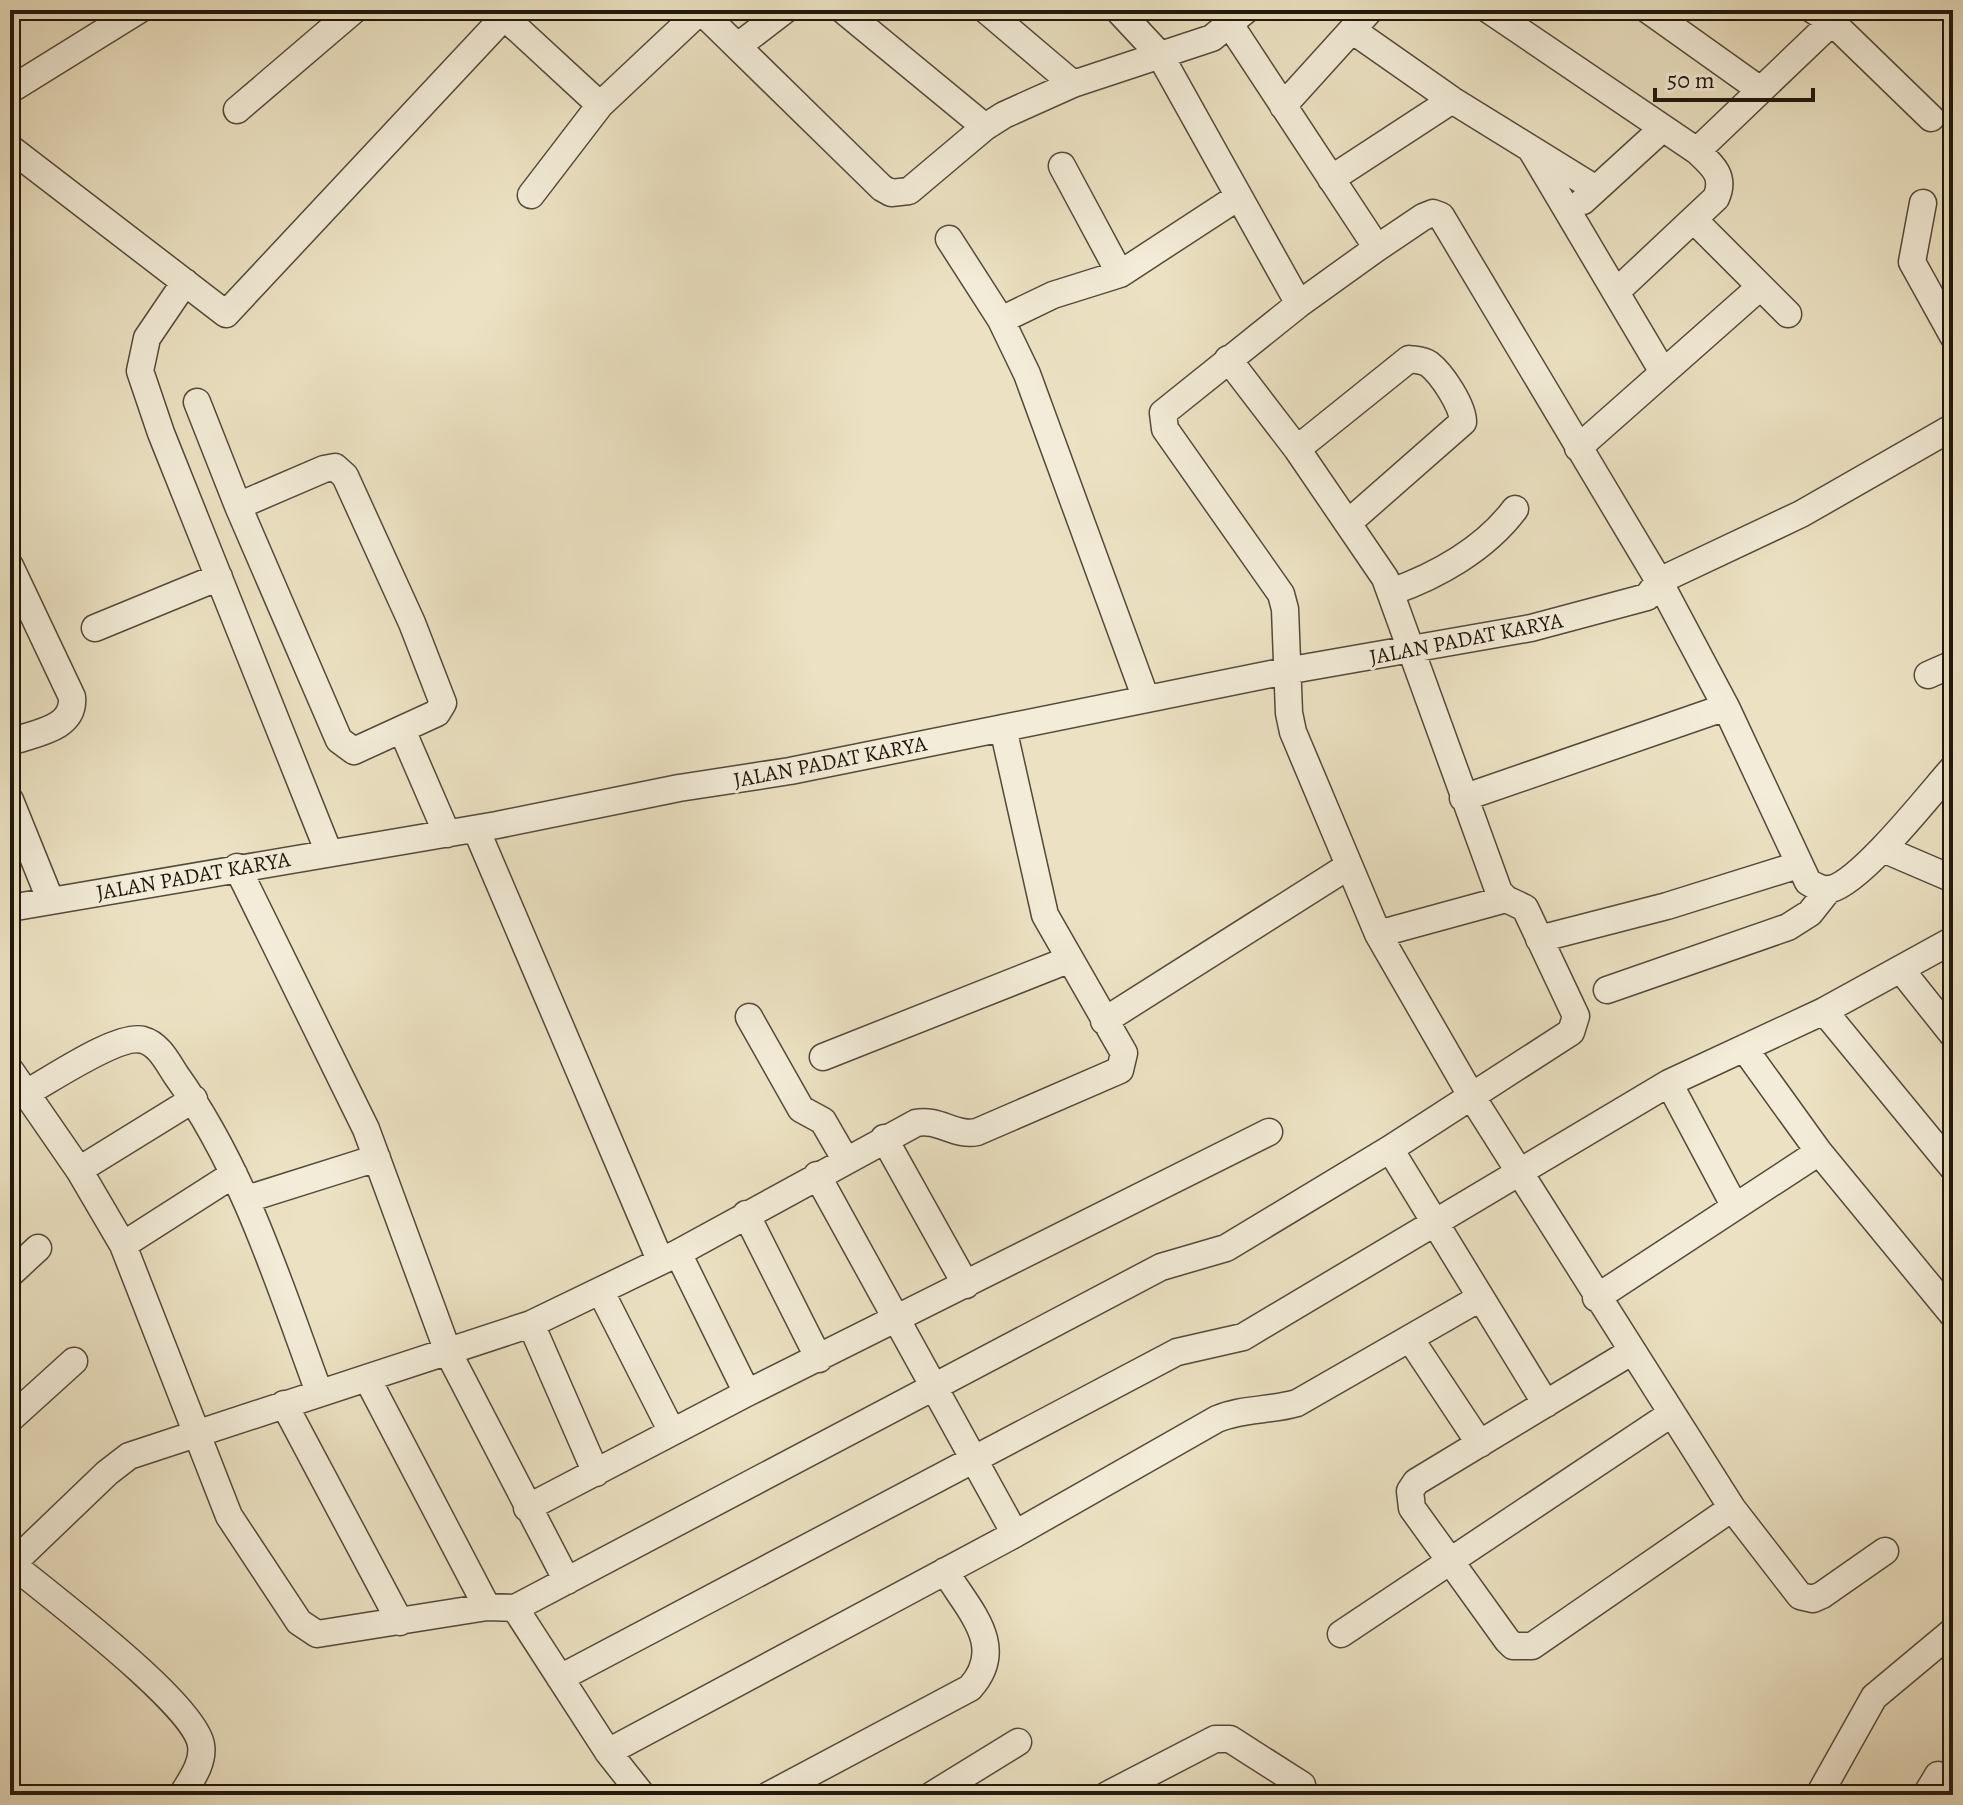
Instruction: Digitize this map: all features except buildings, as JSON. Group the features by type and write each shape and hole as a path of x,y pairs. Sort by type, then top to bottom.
{"street":[{"path":"10,90 139,10"},
{"path":"237,110 354,10"},
{"path":"531,195 600,105 700,10 882,188 891,193 909,191 985,127 1073,84 1199,43 1238,18 1283,106 1377,248"},
{"path":"738,46 785,10"},
{"path":"843,10 985,127"},
{"path":"986,10 1073,84"},
{"path":"1118,10 1160,55 1299,304"},
{"path":"1283,106 1370,10"},
{"path":"1489,10 1697,151 1715,168 1721,179 1716,198 1695,221 1616,292"},
{"path":"1648,10 1759,89"},
{"path":"10,148 226,314 501,13 600,105"},
{"path":"1697,151 1759,89 1822,16 1931,118"},
{"path":"1352,30 1452,100 1596,189"},
{"path":"1331,179 1452,100"},
{"path":"1569,214 1663,128"},
{"path":"1530,148 1663,372"},
{"path":"1062,166 1120,274"},
{"path":"1001,320 1053,295 1120,274 1238,197"},
{"path":"1923,203 1912,262 1953,336"},
{"path":"1829,889 1818,888 1808,882 1798,865 1726,707 1653,589 1578,448 1441,216 1433,213 1423,217 1377,248 1168,405 1162,421 1281,594 1285,609 1286,671 1293,732 1347,867 1378,934 1516,1172 1732,1508 1802,1598 1822,1595 1885,1551"},
{"path":"1695,221 1788,314"},
{"path":"949,239 1001,320 1027,374 1146,699"},
{"path":"185,282 147,338 140,371 329,853"},
{"path":"1578,448 1760,287"},
{"path":"10,1070 79,1170 123,1245 194,1434 229,1516 307,1630 330,1634 487,1607 515,1608 1161,1267 1226,1248 1472,1097 1571,1032 1576,1025 1576,1016 1525,908 1499,892 1391,592 1297,449 1228,359"},
{"path":"1297,449 1409,359 1424,361 1436,372 1460,410 1463,422 1348,523"},
{"path":"197,402 238,506 343,746 358,750 437,713 442,701 412,623 345,476 335,467 324,469 238,506"},
{"name":"JALAN PADAT KARYA","path":"10,908 237,867 476,829 1286,671 1531,628 1653,589 1801,514 1953,427"},
{"path":"1391,592 1434,575 1457,561 1515,509"},
{"path":"10,566 72,697 73,709 69,718 60,725 10,742"},
{"path":"95,628 219,577"},
{"path":"1928,675 1953,664"},
{"path":"1463,798 1726,707"},
{"path":"182,1795 201,1757 200,1739 191,1722 148,1678 11,1565 117,1465 145,1450 531,1324 601,1292 884,1138 926,1121 968,1134 977,1132 1120,1070 1124,1053 1051,930 1040,897 1003,728"},
{"path":"402,730 447,834"},
{"path":"1607,990 1788,927 1810,913 1829,889 1883,849 1953,768"},
{"path":"10,800 50,899"},
{"path":"476,829 669,1256 747,1393"},
{"path":"1883,849 1953,879"},
{"path":"1539,939 1667,906 1798,865"},
{"path":"237,867 377,1158 448,1352 567,1581"},
{"path":"1104,1021 1347,867"},
{"path":"1378,934 1506,899"},
{"path":"560,1678 1177,1352 1243,1337 1669,1083 1824,1011 1902,971 1953,940"},
{"path":"823,1057 1068,960"},
{"path":"1902,971 1953,1035"},
{"path":"1824,1011 1953,1168"},
{"path":"749,1017 801,1109 823,1121 845,1159"},
{"path":"28,1092 130,1039 145,1040 158,1048 194,1099 247,1199 319,1392"},
{"path":"1744,1048 1819,1152 1953,1315"},
{"path":"1669,1083 1735,1207"},
{"path":"79,1170 194,1099"},
{"path":"527,1508 747,1393 1269,1132"},
{"path":"884,1138 966,1285"},
{"path":"1390,1149 1546,1404"},
{"path":"1596,1298 1819,1152"},
{"path":"247,1199 377,1158"},
{"path":"123,1245 234,1174"},
{"path":"817,1175 1015,1534"},
{"path":"746,1214 819,1359"},
{"path":"10,1274 38,1248"},
{"path":"601,1292 672,1432"},
{"path":"608,1752 1015,1534 1217,1419 1245,1410 1278,1408 1297,1403 1480,1298"},
{"path":"531,1324 596,1473"},
{"path":"1411,1340 1480,1444"},
{"path":"1631,1352 1416,1482 1410,1491 1412,1508 1507,1640 1523,1649 1532,1646 1732,1508"},
{"path":"10,1419 74,1361"},
{"path":"367,1378 487,1607"},
{"path":"284,1404 400,1622"},
{"path":"1341,1634 1671,1414"},
{"path":"769,1795 970,1688 981,1676 988,1658 986,1640 945,1571"},
{"path":"515,1608 608,1752 642,1795"},
{"path":"1819,1795 1874,1697 1953,1631"},
{"path":"1107,1795 1215,1739 1230,1739 1302,1785 1304,1795"},
{"path":"932,1795 1018,1742"}]}
